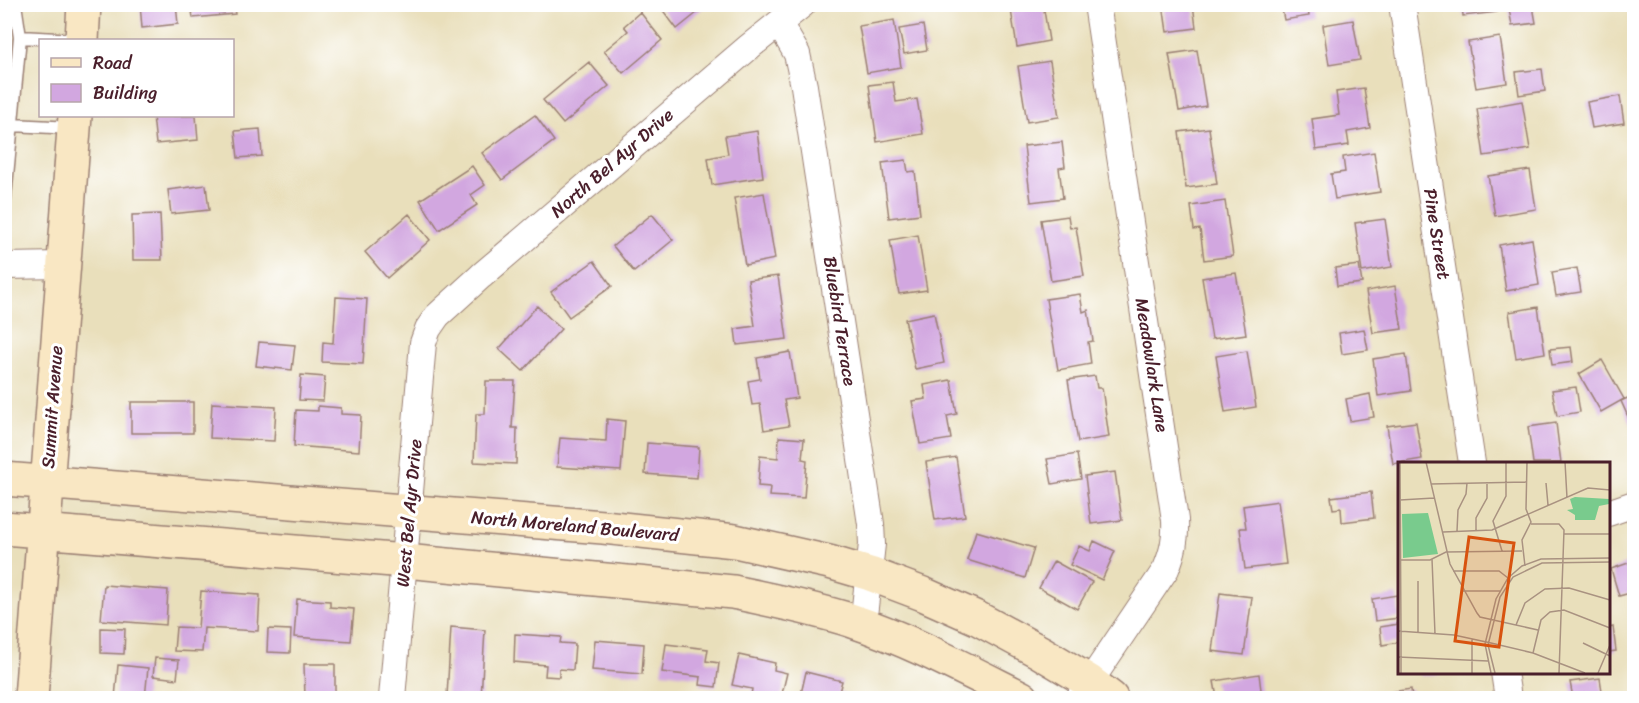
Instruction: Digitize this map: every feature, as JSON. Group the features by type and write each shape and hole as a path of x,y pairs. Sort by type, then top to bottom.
{"street":[{"path":"82,39 84,4"},
{"name":"North Bel Ayr Drive","path":"428,329 437,316 481,276 802,4"},
{"name":"Meadowlark Lane","path":"1093,693 1166,569 1174,551 1176,538 1174,508 1097,4"},
{"name":"Pine Street","path":"1402,4 1472,462"},
{"name":"Bluebird Terrace","path":"778,23 797,54 804,86 871,524 870,574 863,625"},
{"name":"Summit Avenue","path":"31,699 75,122"},
{"path":"4,266 63,265"},
{"name":"West Bel Ayr Drive","path":"392,699 423,343 428,329"},
{"name":"North Moreland Boulevard","path":"4,479 603,527 735,541 830,562 923,594 977,618 1093,693"},
{"path":"197,544 200,494"},
{"path":"1609,513 1635,504"},
{"path":"4,528 679,585 733,592 863,625 934,654 1022,699"},
{"path":"1504,673 1508,699"}],"lane":[{"path":"4,208 20,37 15,4"},
{"path":"20,37 57,39"},
{"path":"12,125 75,122"}],"building":[{"path":"140,4 176,4 178,24 142,28"},
{"path":"191,4 234,4 235,14 193,18"},
{"path":"658,4 708,4 677,29"},
{"path":"1010,4 1043,4 1049,41 1017,47"},
{"path":"1163,4 1193,4 1196,28 1167,32"},
{"path":"1281,4 1307,4 1309,16 1284,20"},
{"path":"1462,4 1497,4 1497,12 1463,16"},
{"path":"1628,4 1634,4 1634,25 1631,25"},
{"path":"1533,6 1536,23 1512,26 1509,9"},
{"path":"640,12 662,40 623,73 604,51 628,31 624,26"},
{"path":"894,20 901,67 867,73 859,26"},
{"path":"1353,20 1360,60 1329,65 1323,25"},
{"path":"923,25 927,50 904,54 899,29"},
{"path":"1500,37 1507,83 1476,88 1468,42"},
{"path":"1197,50 1206,106 1179,111 1169,54"},
{"path":"1050,61 1059,117 1027,122 1018,66"},
{"path":"589,62 609,86 563,124 543,100"},
{"path":"1542,69 1545,91 1519,95 1516,72"},
{"path":"893,82 896,102 917,99 923,134 877,142 869,85"},
{"path":"1364,88 1370,128 1347,132 1349,145 1316,150 1312,119 1339,115 1336,92"},
{"path":"1620,96 1624,123 1592,128 1587,102"},
{"path":"1522,101 1530,149 1484,156 1477,109"},
{"path":"535,115 554,141 502,180 482,153"},
{"path":"153,117 196,117 198,140 156,144"},
{"path":"1209,128 1217,184 1186,188 1179,132"},
{"path":"260,129 262,156 238,158 235,131"},
{"path":"757,131 763,177 712,185 708,158 728,154 725,136"},
{"path":"1062,142 1065,167 1059,168 1063,198 1031,202 1024,146"},
{"path":"1374,152 1380,192 1335,199 1331,174 1345,172 1343,157"},
{"path":"906,160 908,172 915,171 920,214 889,218 882,163"},
{"path":"472,166 485,185 471,195 477,205 439,230 420,200"},
{"path":"1530,170 1536,209 1495,216 1488,176"},
{"path":"206,185 209,210 171,214 168,190"},
{"path":"764,193 775,259 745,265 734,198"},
{"path":"1225,201 1233,256 1204,260 1200,229 1194,230 1191,206"},
{"path":"160,214 162,260 133,260 132,215"},
{"path":"409,214 430,240 387,278 365,252"},
{"path":"652,214 673,240 634,272 613,246"},
{"path":"1068,216 1070,228 1076,227 1084,276 1051,281 1041,220"},
{"path":"1385,219 1392,267 1362,272 1355,223"},
{"path":"918,235 927,290 899,294 890,240"},
{"path":"1532,239 1539,285 1506,291 1499,245"},
{"path":"594,261 612,286 569,317 551,292"},
{"path":"1359,265 1362,283 1337,286 1335,268"},
{"path":"1577,268 1581,292 1556,296 1552,272"},
{"path":"1236,273 1246,334 1212,339 1202,278"},
{"path":"778,276 787,339 737,345 735,329 755,326 748,280"},
{"path":"1395,286 1402,329 1373,333 1366,291"},
{"path":"1080,294 1083,312 1088,310 1093,341 1088,342 1091,364 1058,370 1046,299"},
{"path":"336,297 367,299 363,364 322,362 323,342 333,343"},
{"path":"537,306 561,329 523,371 499,349"},
{"path":"1538,307 1545,353 1516,358 1509,312"},
{"path":"934,313 944,363 915,369 905,319"},
{"path":"1364,329 1368,350 1342,354 1339,333"},
{"path":"259,342 295,345 292,370 256,366"},
{"path":"1571,347 1573,362 1552,365 1550,349"},
{"path":"1247,351 1256,407 1225,412 1216,356"},
{"path":"790,352 797,398 784,400 789,426 764,430 760,404 752,405 748,381 760,379 757,358"},
{"path":"1406,354 1411,391 1378,396 1373,359"},
{"path":"1602,360 1624,399 1601,412 1579,374"},
{"path":"301,375 325,377 323,401 299,400"},
{"path":"1095,376 1097,388 1102,388 1109,437 1078,442 1068,380"},
{"path":"951,380 957,414 947,416 951,439 920,444 912,401 926,399 924,385"},
{"path":"486,381 515,381 512,428 517,428 516,464 474,462 476,414 485,414"},
{"path":"1576,387 1580,412 1557,416 1552,390"},
{"path":"1370,394 1374,417 1350,421 1346,399"},
{"path":"1634,395 1634,430 1621,401"},
{"path":"131,402 193,402 193,433 131,433"},
{"path":"212,403 276,407 274,441 210,438"},
{"path":"318,406 341,408 341,414 361,415 359,451 294,446 296,410 318,411"},
{"path":"607,419 625,421 621,471 557,467 560,438 606,441"},
{"path":"1416,422 1422,459 1393,464 1387,426"},
{"path":"1556,423 1561,462 1533,462 1528,427"},
{"path":"779,437 804,439 802,459 807,460 804,498 769,496 770,487 758,486 760,456 778,458"},
{"path":"647,443 699,447 697,478 645,474"},
{"path":"1077,454 1081,479 1052,484 1047,459"},
{"path":"956,457 965,516 935,520 926,462"},
{"path":"1115,472 1122,520 1091,524 1085,476"},
{"path":"1371,492 1374,518 1342,522 1341,508 1333,509 1331,497"},
{"path":"1278,501 1286,564 1245,569 1240,528 1246,528 1243,506"},
{"path":"976,531 1034,548 1025,578 967,560"},
{"path":"1094,541 1115,551 1102,580 1070,565 1079,546 1090,551"},
{"path":"1054,561 1092,582 1077,609 1039,588"},
{"path":"1634,561 1634,592 1619,596 1611,569"},
{"path":"104,585 168,590 166,625 101,620"},
{"path":"201,591 260,595 258,631 204,628 202,652 174,651 176,627 198,628"},
{"path":"1220,593 1252,597 1244,655 1212,651"},
{"path":"1397,595 1398,618 1375,621 1372,599"},
{"path":"297,599 330,601 330,607 354,609 351,641 294,637"},
{"path":"1398,624 1398,642 1382,645 1380,627"},
{"path":"451,627 485,630 481,698 447,696"},
{"path":"1613,627 1616,651 1609,652 1609,628"},
{"path":"101,628 125,629 124,654 101,653"},
{"path":"268,629 291,630 290,653 267,652"},
{"path":"515,634 561,637 560,643 575,644 573,670 559,669 559,677 545,676 546,665 514,662"},
{"path":"595,640 644,644 642,674 592,670"},
{"path":"666,644 708,649 706,661 719,663 716,687 700,685 701,677 662,672"},
{"path":"739,655 775,663 774,670 787,673 781,698 751,695 752,689 732,685"},
{"path":"155,658 179,660 177,679 153,676"},
{"path":"304,664 335,664 335,698 305,698"},
{"path":"118,665 148,668 145,698 115,698"},
{"path":"806,672 842,681 839,692 852,696 852,698 800,698"},
{"path":"1420,673 1445,673 1421,676"},
{"path":"1259,674 1262,698 1217,698 1214,681"},
{"path":"1600,678 1603,698 1573,698 1570,682"},
{"path":"1411,689 1412,698 1385,698 1384,693"}]}
